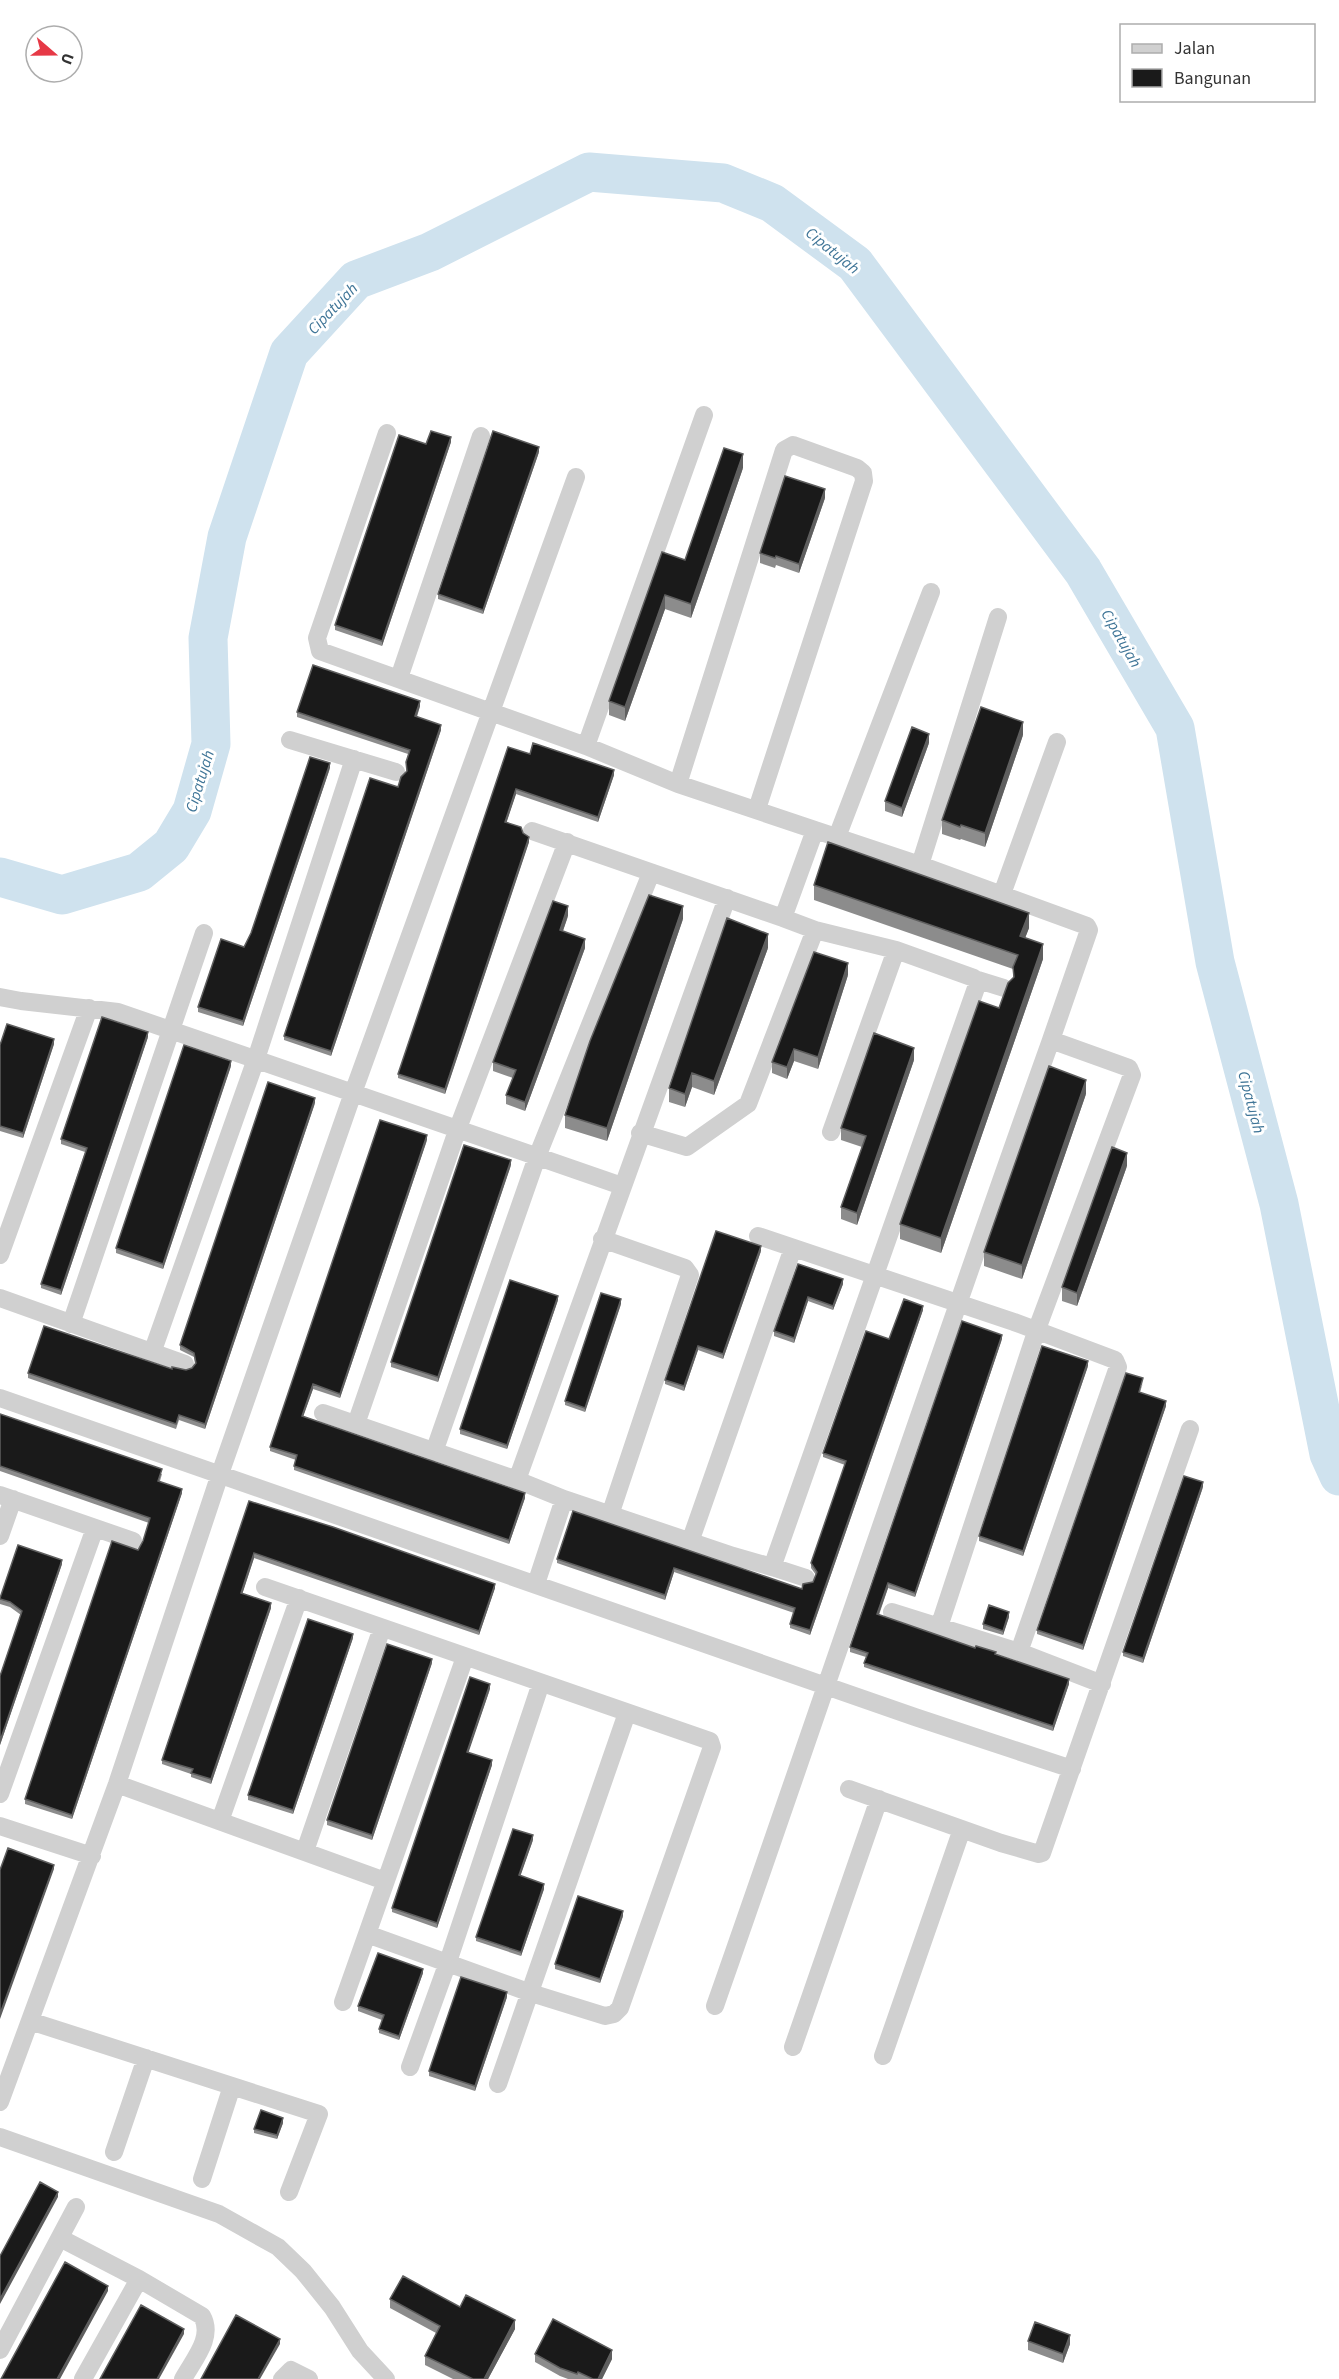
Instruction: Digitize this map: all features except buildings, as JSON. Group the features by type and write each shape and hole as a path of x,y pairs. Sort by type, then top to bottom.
{"street":[{"path":"586,746 704,415"},
{"path":"387,433 317,644 320,651 586,746 678,784 920,865 1087,926 1089,929 957,1303 715,2006"},
{"path":"399,678 481,436"},
{"path":"678,784 784,450 794,445 857,468 863,473 864,481 757,809"},
{"path":"0,2102 92,1856 220,1474 353,1093 576,477"},
{"path":"837,837 931,592"},
{"path":"920,865 998,618"},
{"path":"290,740 396,772"},
{"path":"1002,894 1057,742"},
{"path":"152,1353 256,1059 354,759"},
{"path":"783,918 815,830"},
{"path":"532,831 815,930 896,950 1004,988"},
{"path":"356,1424 458,1128 567,842"},
{"path":"434,1452 537,1157 651,873"},
{"path":"517,1480 640,1133 727,898"},
{"path":"640,1133 687,1147 748,1104 815,930"},
{"path":"71,1324 204,933"},
{"path":"831,1132 896,950"},
{"path":"772,1567 977,985 975,979"},
{"path":"0,997 118,1012 622,1186"},
{"path":"0,1255 89,1008"},
{"path":"939,1627 1037,1329 1132,1076 1129,1068 1051,1040"},
{"path":"758,1236 1037,1329 1112,1357 1118,1367 1019,1652"},
{"path":"602,1239 685,1268 690,1275 610,1515"},
{"path":"690,1542 793,1248"},
{"path":"0,1298 185,1364"},
{"path":"0,1398 1072,1769"},
{"path":"323,1413 517,1480 610,1515 806,1578"},
{"path":"849,1789 1001,1843 1042,1853 1190,1430"},
{"path":"0,1536 7,1497 133,1541"},
{"path":"536,1584 564,1499"},
{"path":"0,1794 95,1528"},
{"path":"265,1587 710,1741 712,1748 710,1756 617,2011 605,2016 531,1993 367,1934"},
{"path":"220,1821 299,1598"},
{"path":"892,1612 1019,1652 1102,1684"},
{"path":"305,1851 382,1628"},
{"path":"343,2002 465,1657"},
{"path":"411,2067 541,1683"},
{"path":"498,2084 627,1713"},
{"path":"117,1784 385,1881"},
{"path":"793,2047 879,1799"},
{"path":"0,1826 92,1856"},
{"path":"883,2056 962,1829"},
{"path":"30,2021 319,2114 289,2192"},
{"path":"114,2152 146,2058"},
{"path":"202,2179 232,2086"},
{"path":"0,2137 219,2214 278,2247 303,2271 332,2307 360,2351 386,2379"},
{"path":"0,2350 76,2207"},
{"path":"60,2238 139,2279 202,2316 208,2326 207,2337 183,2379"},
{"path":"83,2379 139,2279"},
{"path":"282,2379 291,2370 309,2379"}],"waterway":[{"name":"Cipatujah","path":"0,877 62,895 139,872 171,846 192,811 211,744 208,638 227,537 289,353 356,280 430,252 589,172 723,183 772,203 855,264 1083,571 1175,728 1215,962 1279,1204 1329,1454 1339,1476"}]}
